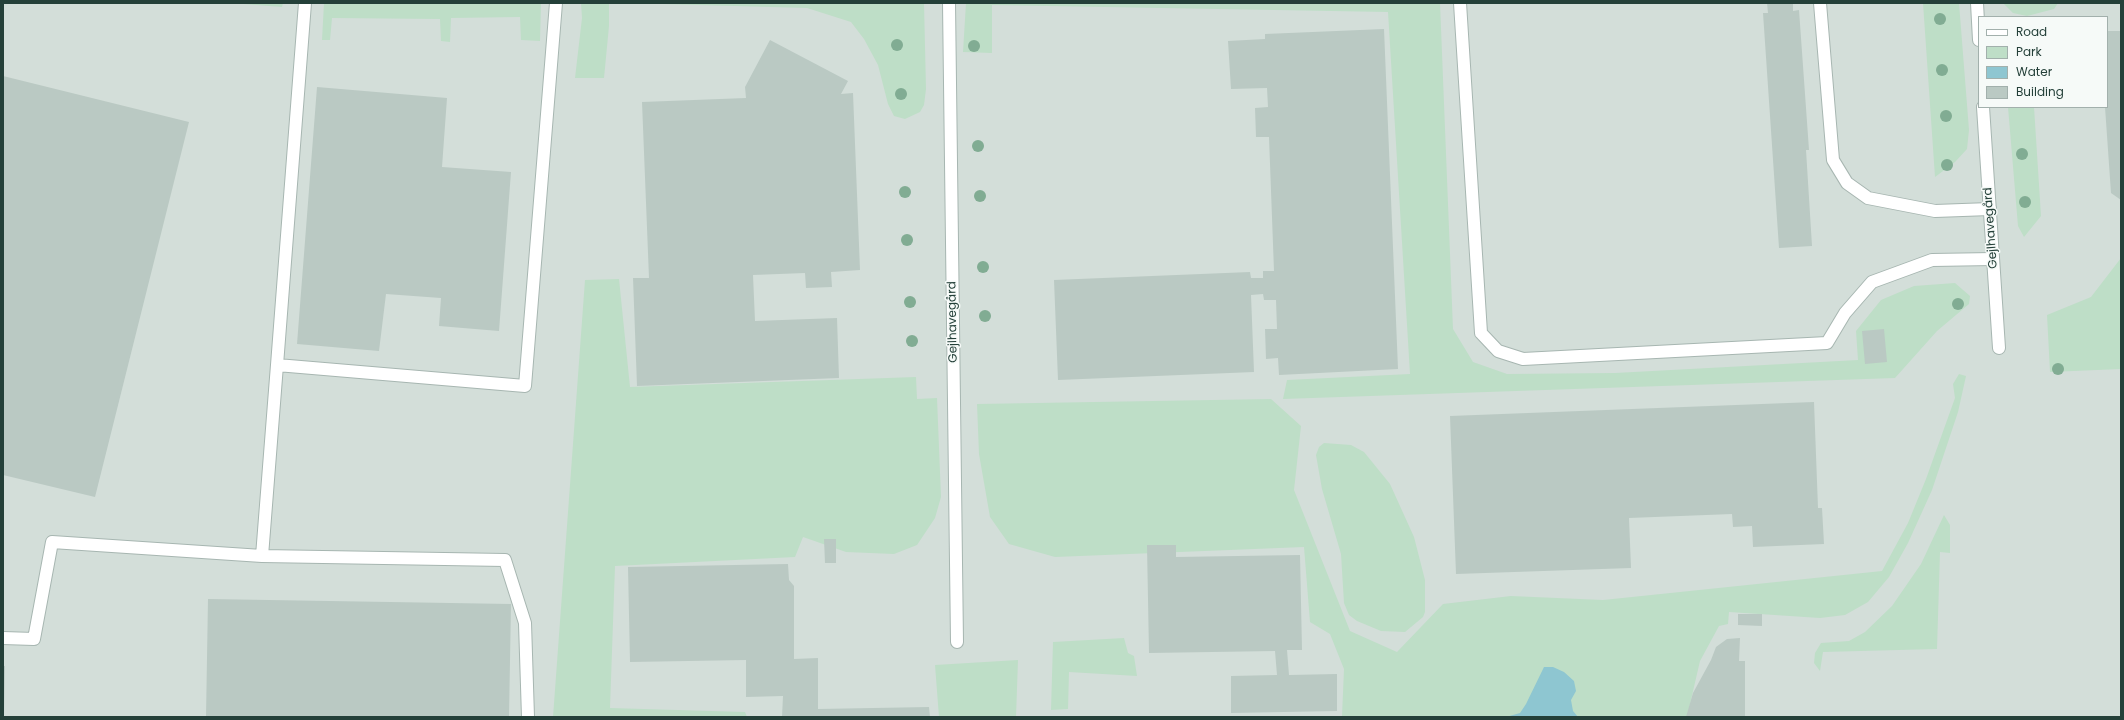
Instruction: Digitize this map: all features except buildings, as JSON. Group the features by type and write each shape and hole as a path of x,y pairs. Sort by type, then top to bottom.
{"street":[{"path":"262,556 305,3"},
{"path":"277,365 525,386 556,3"},
{"name":"Gejlhavegård","path":"949,3 957,642"},
{"path":"1460,3 1481,334 1498,351 1522,359 1827,343 1845,313 1872,282 1932,260 1993,260"},
{"path":"1820,3 1833,160 1847,183 1868,198 1935,211 1990,209"},
{"path":"1977,3 1978,22"},
{"name":"Gejlhavegård","path":"1983,108 1999,348"},
{"path":"3,638 34,639 52,542 262,556 505,560 525,623 528,717"}],"shaded area":[{"path":"3,3 2121,3 2121,717 3,717"}],"green space":[{"path":"231,3 283,3 282,7"},
{"path":"324,3 541,3 540,41 521,40 520,17 451,18 450,42 441,41 440,19 332,18 330,40 322,40"},
{"path":"581,3 609,3 609,26 604,78 575,78 582,18"},
{"path":"626,3 924,3 926,89 924,105 920,112 905,119 894,116 888,104 878,65 864,39 851,22 807,8"},
{"path":"966,3 1440,3 1453,329 1473,362 1507,374 1615,373 1858,360 1856,331 1881,300 1914,286 1955,283 1970,296 1969,304 1937,331 1895,378 1283,399 1287,380 1410,374 1388,12 992,5 992,53 963,52"},
{"path":"1923,3 1959,3 1969,130 1967,149 1955,162 1935,177"},
{"path":"2003,3 2058,3 2054,9 2027,16 2013,13"},
{"path":"2008,108 2034,108 2041,216 2024,237 2018,226"},
{"path":"2121,258 2121,369 2050,372 2047,315 2091,297"},
{"path":"619,279 630,387 916,377 917,399 937,398 941,497 935,518 917,545 894,554 846,552 803,537 795,557 615,566 610,708 745,712 747,717 553,717 585,280"},
{"path":"1959,374 1966,376 1958,412 1932,490 1908,543 1889,577 1868,602 1845,615 1820,618 1729,612 1728,624 1719,626 1700,661 1687,717 1320,717 1342,716 1344,669 1330,634 1310,622 1304,547 1055,557 1009,544 990,517 979,454 977,404 1271,399 1301,426 1294,490 1350,631 1397,652 1443,604 1511,596 1603,600 1882,571 1908,523 1926,479 1955,398 1953,384"},
{"path":"1324,443 1351,445 1364,452 1390,484 1414,537 1425,580 1425,612 1423,617 1405,632 1381,631 1357,621 1349,615 1344,603 1341,554 1322,489 1316,455 1319,447"},
{"path":"1944,515 1950,525 1950,553 1940,552 1937,649 1823,652 1820,671 1814,663 1815,653 1821,643 1849,641 1865,632 1892,606 1921,564"},
{"path":"1124,638 1128,653 1134,656 1137,676 1069,672 1068,709 1051,710 1053,642"},
{"path":"1018,660 1016,717 939,717 935,665"}],"water":[{"path":"1544,667 1553,667 1564,672 1574,681 1576,691 1571,700 1573,711 1578,717 1506,717 1520,713"}]}
